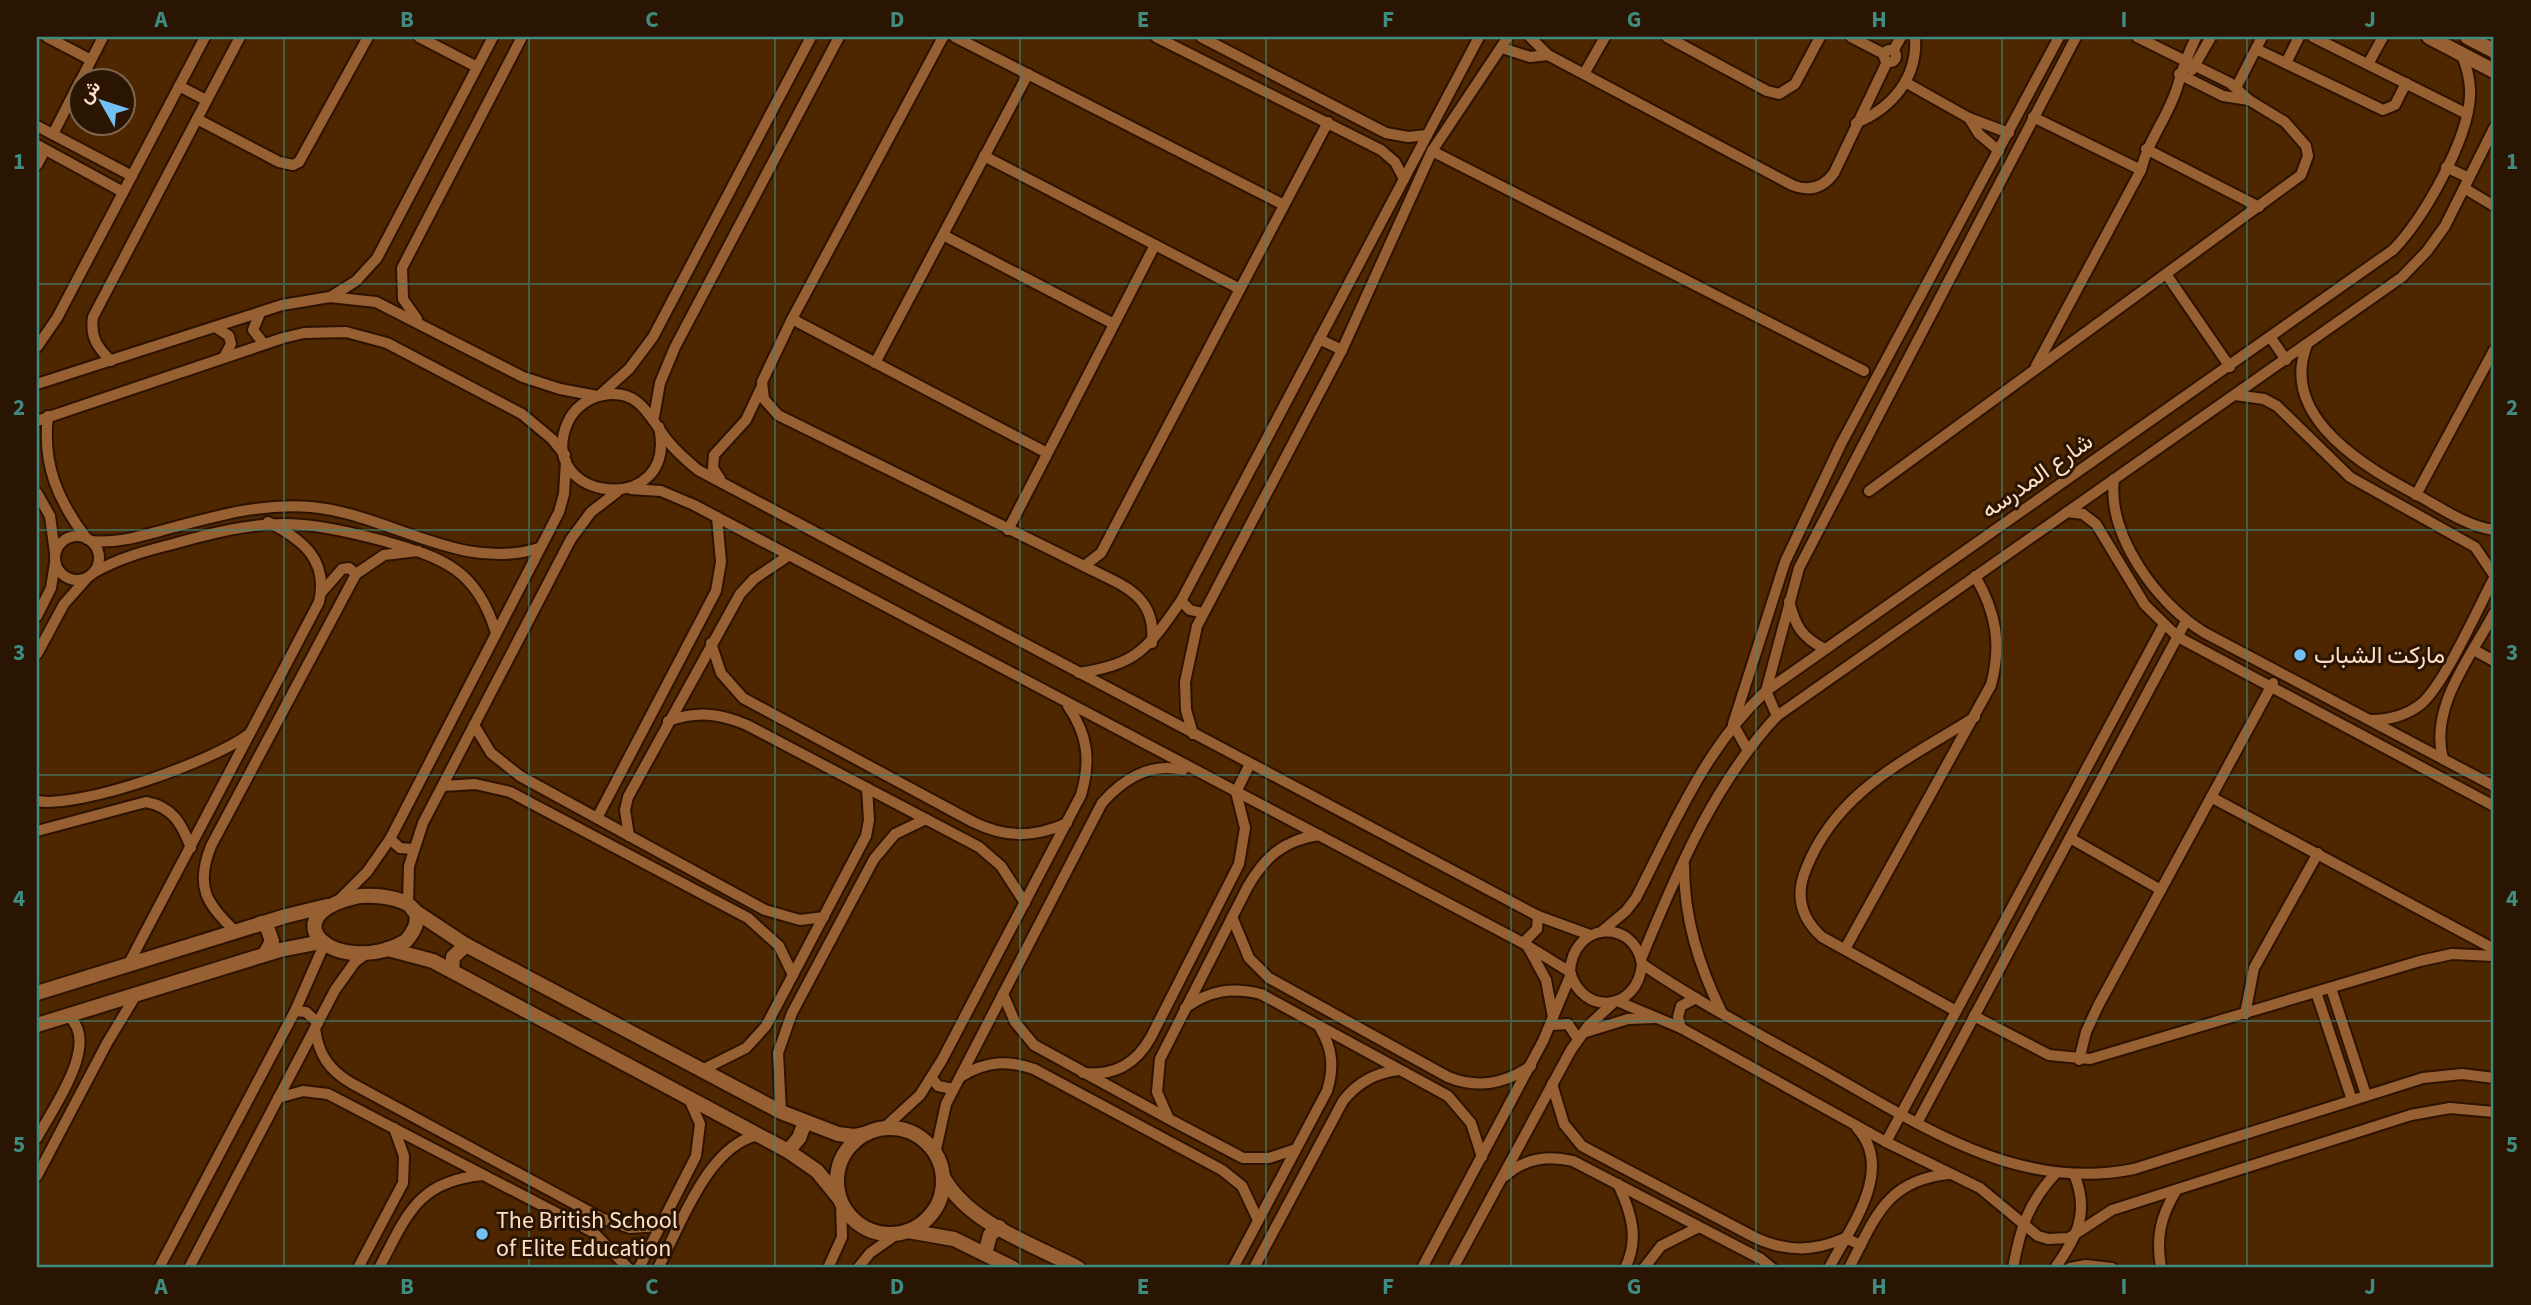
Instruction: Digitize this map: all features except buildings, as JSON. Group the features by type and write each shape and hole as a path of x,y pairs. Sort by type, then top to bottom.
{"street":[{"path":"47,37 91,60"},
{"path":"88,66 103,37"},
{"path":"37,347 57,318 205,37"},
{"path":"111,360 96,345 91,326 93,317 240,37"},
{"path":"197,118 279,162 292,165 299,162 368,37"},
{"path":"419,37 477,67"},
{"path":"330,297 356,281 377,258 493,37"},
{"path":"421,324 403,299 402,268 522,37"},
{"path":"159,1268 295,1011 322,944 316,932 316,920 367,872 390,839 541,546 564,494 564,434 572,415 629,369 653,337 811,37"},
{"path":"37,1025 265,954 322,944 338,951 367,953 406,941 412,934 415,927 409,866 413,849 563,554 586,519 622,490 638,484 653,469 661,449 656,422 660,383 668,363 839,37"},
{"path":"725,484 713,468 714,455 746,421 792,319 943,37"},
{"path":"955,37 1284,205"},
{"path":"1156,37 1381,150 1395,162 1404,179"},
{"path":"1181,49 1187,37"},
{"path":"1201,37 1390,134 1408,137 1427,135"},
{"path":"1079,673 1122,663 1152,644 1181,601 1479,37"},
{"path":"1193,734 1186,710 1185,682 1189,653 1203,613 1342,350 1432,151 1508,37"},
{"path":"1530,37 1548,55 1800,188 1816,188 1829,179 1901,37"},
{"path":"1584,74 1605,37"},
{"path":"1667,37 1767,91 1779,94 1795,84 1820,37"},
{"path":"1851,37 1911,68"},
{"path":"1856,123 1885,108 1905,82 1911,68 1915,37"},
{"path":"1747,749 1733,724 1785,562 1842,444 2059,37"},
{"path":"1777,716 1766,691 1799,568 2076,37"},
{"path":"1869,491 2301,175 2308,156 2306,146 2294,130 2236,88 2191,62 2137,37"},
{"path":"2191,62 2196,37"},
{"path":"2034,370 2141,170 2146,149 2183,76 2211,37"},
{"path":"2236,88 2262,37"},
{"path":"2286,63 2299,37"},
{"path":"2313,37 2467,114"},
{"path":"2368,64 2383,37"},
{"path":"2429,37 2494,71"},
{"path":"2467,37 2494,51"},
{"path":"1502,48 1530,57 1548,55"},
{"path":"2256,49 2383,110 2393,108 2406,83"},
{"name":"شارع المدرسه","path":"1595,934 1626,911 1636,898 1702,771 1733,724 1766,691 2393,250 2416,224 2446,167 2467,114 2470,83 2461,53"},
{"path":"875,363 1028,74"},
{"path":"2183,76 2223,96 2249,100"},
{"path":"1905,82 1969,118 2010,133"},
{"path":"179,86 206,100"},
{"path":"53,134 66,109"},
{"path":"2034,117 2141,170"},
{"path":"1969,118 1979,134 1998,151"},
{"path":"1084,566 1101,553 1328,122"},
{"path":"37,126 132,176"},
{"name":"شارع المدرسه","path":"1641,961 1684,862 1719,792 1747,749 1777,716 2386,290 2417,263 2441,232 2494,128"},
{"path":"1381,150 1389,146 1390,134"},
{"path":"755,144 777,155"},
{"path":"37,165 41,148 123,192"},
{"path":"2146,149 2259,207"},
{"path":"1432,151 1864,371"},
{"path":"984,156 1240,289"},
{"path":"2446,167 2494,206"},
{"path":"943,234 1114,324"},
{"path":"1007,530 1155,245"},
{"path":"2166,274 2230,367"},
{"path":"37,384 282,305 330,297 376,302 523,377 559,389 598,396 630,397 656,422 687,460 725,484 1538,916 1595,934 1611,932 1630,940 1641,961 1696,998 1917,1123 1987,1157 2056,1173 2134,1170 2366,1095 2442,1075 2494,1078"},
{"path":"260,313 253,330 264,344"},
{"path":"792,319 1047,453"},
{"path":"217,328 229,336 231,344 224,357"},
{"path":"37,421 224,357 304,333 346,332 387,343 522,414 552,439 577,477 586,484 606,491 661,491 717,517 1066,704 1525,944 1571,973 1575,985 1592,1000 1616,1002 1663,1018 1886,1142 1995,1198 2038,1236 2048,1240 2068,1238 2112,1210 2411,1115 2450,1108 2494,1112"},
{"path":"2271,338 2286,360"},
{"path":"1319,339 1342,350"},
{"path":"2307,345 2300,372 2301,386 2313,410 2356,460 2464,521 2494,530"},
{"path":"2416,495 2494,350"},
{"path":"1882,369 1898,376"},
{"path":"762,382 764,399 778,415 1137,594 1149,612 1152,644"},
{"path":"2235,395 2257,398 2277,406 2350,477 2475,547 2494,576 2432,692 2411,711 2392,718 2371,720"},
{"path":"37,654 64,604 90,576 98,553 62,502 50,471 46,435 48,416"},
{"path":"2114,480 2115,512 2129,544 2160,596 2186,621 2494,786"},
{"path":"37,493 50,516 55,559 51,588 37,616"},
{"path":"55,559 67,538 120,541 248,508 289,506 359,517 459,550 491,556 553,545 563,554"},
{"path":"2067,512 2083,514 2095,524 2145,605 2163,626 2178,637 2494,806"},
{"path":"597,818 701,622 719,577 722,547 717,517"},
{"path":"55,559 64,576 79,580 136,554 233,527 268,522 314,525 418,551 451,564 480,594 496,633"},
{"path":"128,965 316,611 321,593 320,571 312,551 300,540 268,522"},
{"path":"451,564 460,560 459,550"},
{"path":"235,932 213,910 206,897 204,867 218,834 356,574 384,555 418,551"},
{"path":"629,836 625,810 628,797 718,630 740,594 754,579 788,556"},
{"path":"321,593 342,569 349,568 356,574"},
{"path":"1845,950 1991,685 1998,645 1991,608 1975,576"},
{"path":"1789,600 1798,629 1804,637 1825,649"},
{"path":"1181,601 1190,610 1203,613"},
{"path":"2443,758 2440,722 2454,688 2494,613"},
{"path":"1917,1123 2186,621"},
{"path":"701,622 713,623 718,630"},
{"path":"1886,1142 2163,626"},
{"path":"711,643 721,673 743,698 756,708 988,829 1020,836 1036,834 1067,823"},
{"path":"2474,650 2494,661"},
{"path":"2079,1060 2092,1019 2279,672"},
{"path":"2440,680 2443,686 2454,688"},
{"path":"828,1268 842,1237 837,1172 841,1160 857,1139 876,1131 909,1107 932,1078 1081,795 1087,776 1086,747 1077,720 1066,704"},
{"path":"747,725 747,712 756,708"},
{"path":"668,721 700,713 747,725 979,847 1006,872 1025,903"},
{"path":"1956,1011 1845,950 1813,929 1802,908 1801,880 1825,830 1849,800 1975,717"},
{"path":"474,725 491,753 520,776 629,836 765,910 800,919 824,917"},
{"path":"37,801 59,803 88,798 212,756 251,732"},
{"path":"1083,1073 1111,1073 1124,1068 1144,1049 1151,1037 1240,864 1245,828 1236,792 1250,764"},
{"path":"935,1154 940,1120 953,1088 1102,803 1132,776 1153,769 1174,768 1196,772"},
{"path":"510,792 513,783 520,776"},
{"path":"443,786 475,784 510,792 757,923 779,946 793,975"},
{"path":"702,1070 746,1048 766,1026 859,850 869,820 867,788"},
{"path":"1081,795 1093,795 1102,803"},
{"path":"2211,797 2494,949"},
{"path":"37,831 146,802 157,804 174,815 192,867 204,867"},
{"path":"781,1112 777,1072 782,1036 874,859 895,834 926,819"},
{"path":"979,847 988,838 988,829"},
{"path":"1169,1119 1161,1107 1156,1076 1166,1044 1247,888 1257,870 1278,849 1290,842 1319,835"},
{"path":"2070,838 2161,890"},
{"path":"390,839 400,848 413,849"},
{"path":"859,850 870,849 874,859"},
{"path":"2245,1014 2254,968 2318,853"},
{"path":"1684,862 1685,896 1696,954 1722,1013"},
{"path":"1232,881 1241,882 1247,888"},
{"path":"37,993 261,923 360,896 384,895 411,907 466,946 781,1112 838,1134 895,1128 918,1136 935,1154 943,1177 959,1200 999,1227 1078,1268"},
{"path":"757,923 767,918 765,910"},
{"path":"1525,944 1537,929 1538,916"},
{"path":"1232,917 1249,958 1269,978 1457,1080 1476,1084 1496,1083 1514,1077 1531,1066"},
{"path":"261,923 271,934 270,949 265,954"},
{"path":"1422,1268 1531,1066 1571,973 1574,950 1595,934"},
{"path":"1525,944 1546,980 1552,1022"},
{"path":"452,971 453,957 466,946"},
{"path":"387,949 419,955 452,971 788,1151 817,1171 858,1224 870,1230 954,1239 1013,1268"},
{"path":"189,1268 316,1025 344,976 367,953"},
{"path":"1974,1016 2035,1050 2079,1060 2101,1056 2436,957 2469,953 2494,956"},
{"path":"1453,1268 1579,1037 1636,987 1641,961"},
{"path":"1261,994 1261,987 1269,978"},
{"path":"2330,988 2366,1095"},
{"path":"1185,1008 1198,999 1220,991 1245,990 1261,994 1448,1096 1471,1123 1482,1157"},
{"path":"2316,992 2353,1100"},
{"path":"1003,994 1024,1034 1043,1051 1169,1119 1244,1158 1269,1158 1296,1149"},
{"path":"37,1176 136,995"},
{"path":"1681,1028 1678,1011 1685,1002 1696,998"},
{"path":"295,1011 311,1014 316,1025 316,1041 328,1065 351,1083 601,1218 630,1228 661,1226"},
{"path":"37,1138 80,1054 80,1032 76,1022 68,1016"},
{"path":"1579,1037 1628,1019 1663,1018"},
{"path":"1552,1022 1568,1024 1579,1037"},
{"path":"766,1026 772,1034 782,1036"},
{"path":"1233,1268 1331,1078 1331,1051 1319,1026"},
{"path":"1151,1037 1159,1044 1166,1044"},
{"path":"80,1054 91,1051 98,1061"},
{"path":"1034,1069 1036,1059 1043,1051"},
{"path":"960,1077 973,1069 1003,1062 1034,1069 1233,1177 1249,1196 1258,1220"},
{"path":"1254,1268 1343,1101 1362,1082 1386,1071 1400,1069"},
{"path":"932,1078 943,1088 953,1088"},
{"path":"1448,1096 1457,1091 1457,1080"},
{"path":"342,1101 342,1088 351,1083"},
{"path":"1552,1084 1558,1112 1582,1146 1770,1245 1800,1250 1816,1248 1845,1238 1861,1245"},
{"path":"278,1098 290,1093 316,1091 342,1101 593,1232 628,1268"},
{"path":"1326,1091 1336,1094 1343,1101"},
{"path":"639,1268 691,1170 700,1140 700,1124 687,1097"},
{"path":"1829,1268 1865,1199 1872,1166 1862,1133 1850,1121"},
{"path":"788,1151 799,1138 805,1122"},
{"path":"358,1268 397,1196 405,1170 404,1156 394,1128"},
{"path":"658,1268 706,1178 729,1149 748,1137 759,1135"},
{"path":"1573,1160 1574,1151 1582,1146"},
{"path":"1501,1180 1526,1161 1542,1157 1573,1160 1761,1259 1772,1268"},
{"path":"1233,1177 1243,1167 1244,1158"},
{"path":"691,1170 701,1168 706,1178"},
{"path":"2013,1268 2022,1223 2036,1196 2056,1173"},
{"path":"1849,1268 1874,1219 1892,1195 1918,1179 1950,1174"},
{"path":"2055,1268 2078,1233 2083,1210 2074,1174"},
{"path":"379,1268 413,1206 436,1185 451,1179 483,1175"},
{"path":"858,1268 870,1253 930,1215 942,1191 943,1177"},
{"path":"1618,1184 1631,1214 1631,1257 1625,1268"},
{"path":"2161,1268 2158,1233 2162,1217 2176,1191"},
{"path":"397,1196 408,1197 413,1206"},
{"path":"593,1232 599,1228 601,1218"},
{"path":"985,1254 990,1235 999,1227"},
{"path":"1631,1257 1642,1258 1645,1266 1671,1239 1699,1227"},
{"path":"1761,1259 1770,1254 1770,1245"},
{"path":"2070,1268 2086,1265 2112,1268"}],"place":[{"name":"ماركت الشباب","path":"2300,655"},
{"name":"The British School of Elite Education","path":"482,1234"}]}
